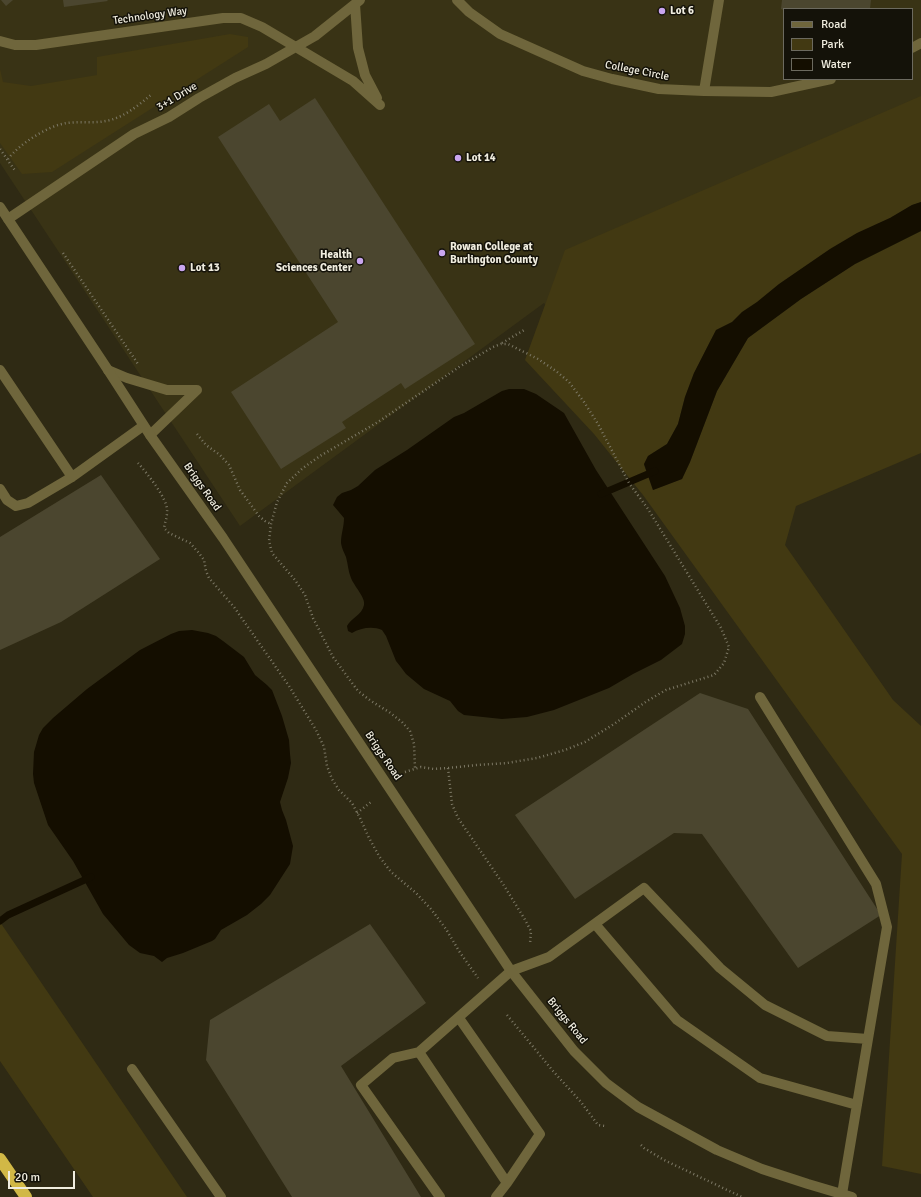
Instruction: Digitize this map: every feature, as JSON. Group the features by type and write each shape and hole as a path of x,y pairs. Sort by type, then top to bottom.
{"highway":[{"path":"0,1158 26,1197"}],"street":[{"name":"College Circle","path":"457,0 469,12 500,34 583,71 658,89 771,92 826,80"},
{"path":"704,91 719,0"},
{"name":"Technology Way","path":"0,41 15,44 36,45 223,18 241,18 262,27 296,46 353,81 380,104 365,75 358,48 357,2"},
{"name":"3+1 Drive","path":"8,219 134,134 169,117 235,78 266,64 315,36 357,2"},
{"name":"Briggs Road","path":"0,207 108,370 143,426 228,545 512,971 574,1051 606,1083 638,1107 717,1150 762,1169 847,1196"},
{"path":"0,370 72,477"},
{"path":"108,370 127,378 167,390 197,390 150,435"},
{"path":"0,489 7,500 16,506 28,503 72,477 143,426"},
{"path":"760,697 876,884 887,927 857,1105 847,1196"},
{"path":"440,1197 361,1085 393,1058 419,1052 512,971 549,957 644,888 720,968 765,1005 826,1036 868,1039"},
{"path":"595,924 676,1020 760,1078 857,1105"},
{"path":"458,1018 540,1134 496,1197"},
{"path":"419,1052 507,1182"},
{"path":"132,1069 221,1197"}],"path":[{"path":"8,159 19,147 54,126 67,123 111,120 138,106 152,94"},
{"path":"0,149 16,172"},
{"path":"63,253 141,369"},
{"path":"415,768 414,744 410,732 402,722 358,691 333,657 313,618 305,595 295,580 272,553 269,541 271,524 277,502 287,483 303,468 320,456 378,422 459,367 493,347 501,344 526,328"},
{"path":"405,772 421,767 434,769 477,764 507,763 537,758 565,750 585,742 666,690 714,675 724,663 729,647 721,628 655,521 629,483 584,402 569,382 538,359 508,344 501,344"},
{"path":"197,434 206,445 220,455 229,465 240,490 259,516 271,524"},
{"path":"138,463 146,472 167,504 168,512 164,528 169,533 190,543 199,553 204,560 208,578 234,607 289,686 316,730 324,747 327,766 332,779 339,790 352,804 379,856 391,872 416,893 431,909 479,979"},
{"path":"448,768 452,804 458,818 503,884 524,918 531,931 530,944"},
{"path":"357,813 371,802"},
{"path":"507,1015 598,1125 605,1126"},
{"path":"641,1145 664,1160 742,1197"}],"shaded area":[{"name":"Rowan College at Burlington County","path":"0,0 921,0 921,192 632,396 544,303 240,526 0,163"}],"green space":[{"path":"230,34 248,37 248,47 52,172 22,174 0,143 0,69 3,82 31,86 97,75 97,57"},
{"path":"921,96 921,202 912,205 890,218 857,233 830,249 779,284 742,312 732,322 716,330 694,373 685,397 678,424 667,444 648,456 644,465 653,490 682,479 717,391 748,338 801,299 855,264 921,231 921,453 796,506 785,545 893,700 921,726 921,1174 882,1166 902,854 643,495 594,434 525,360 565,250"},
{"path":"0,922 187,1197 93,1197 0,1061"}],"water":[{"path":"921,202 921,231 855,264 801,299 748,338 717,391 682,479 653,490 644,464 648,456 667,444 678,424 685,397 694,373 716,330 732,322 742,312 779,284 830,249 857,233 890,218 912,205"},
{"path":"509,389 524,389 536,394 564,413 596,470 665,576 680,608 685,626 685,634 682,644 661,660 609,688 554,710 527,717 502,719 464,715 458,711 450,701 424,689 406,674 396,661 382,630 371,628 352,633 348,631 347,626 359,614 363,608 364,602 362,595 351,578 346,557 341,545 344,518 333,505 337,497 342,493 358,486 375,470 407,450 454,417 464,413 502,391"},
{"path":"192,630 208,633 223,641 244,657 255,675 272,690 289,740 291,763 280,802 293,846 290,864 270,895 261,904 247,915 221,930 212,941 167,958 162,962 154,956 140,953 129,945 103,914 73,861 48,825 34,783 34,752 39,735 43,728 87,689 140,650 171,634 179,631"}],"building":[{"path":"1,0 13,0 6,6"},
{"path":"63,0 107,0 108,1 64,7"},
{"path":"782,0 871,0 870,8 781,9"},
{"name":"Health Sciences Center","path":"315,98 475,344 405,389 401,383 342,422 346,428 281,469 231,392 338,322 218,137 269,104 280,121"},
{"path":"101,475 160,559 61,622 0,650 0,537"},
{"path":"700,693 748,709 881,915 798,968 702,834 674,833 575,899 515,815"},
{"path":"370,924 426,1003 341,1066 421,1197 292,1197 206,1060 210,1020"}],"waterway":[{"path":"601,494 655,471"},
{"path":"0,921 8,915 91,877"}],"place":[{"name":"Lot 6","path":"662,11"},
{"name":"Lot 14","path":"458,158"},
{"name":"Rowan College at Burlington County","path":"442,253"},
{"name":"Health Sciences Center","path":"360,261"},
{"name":"Lot 13","path":"182,268"}]}
